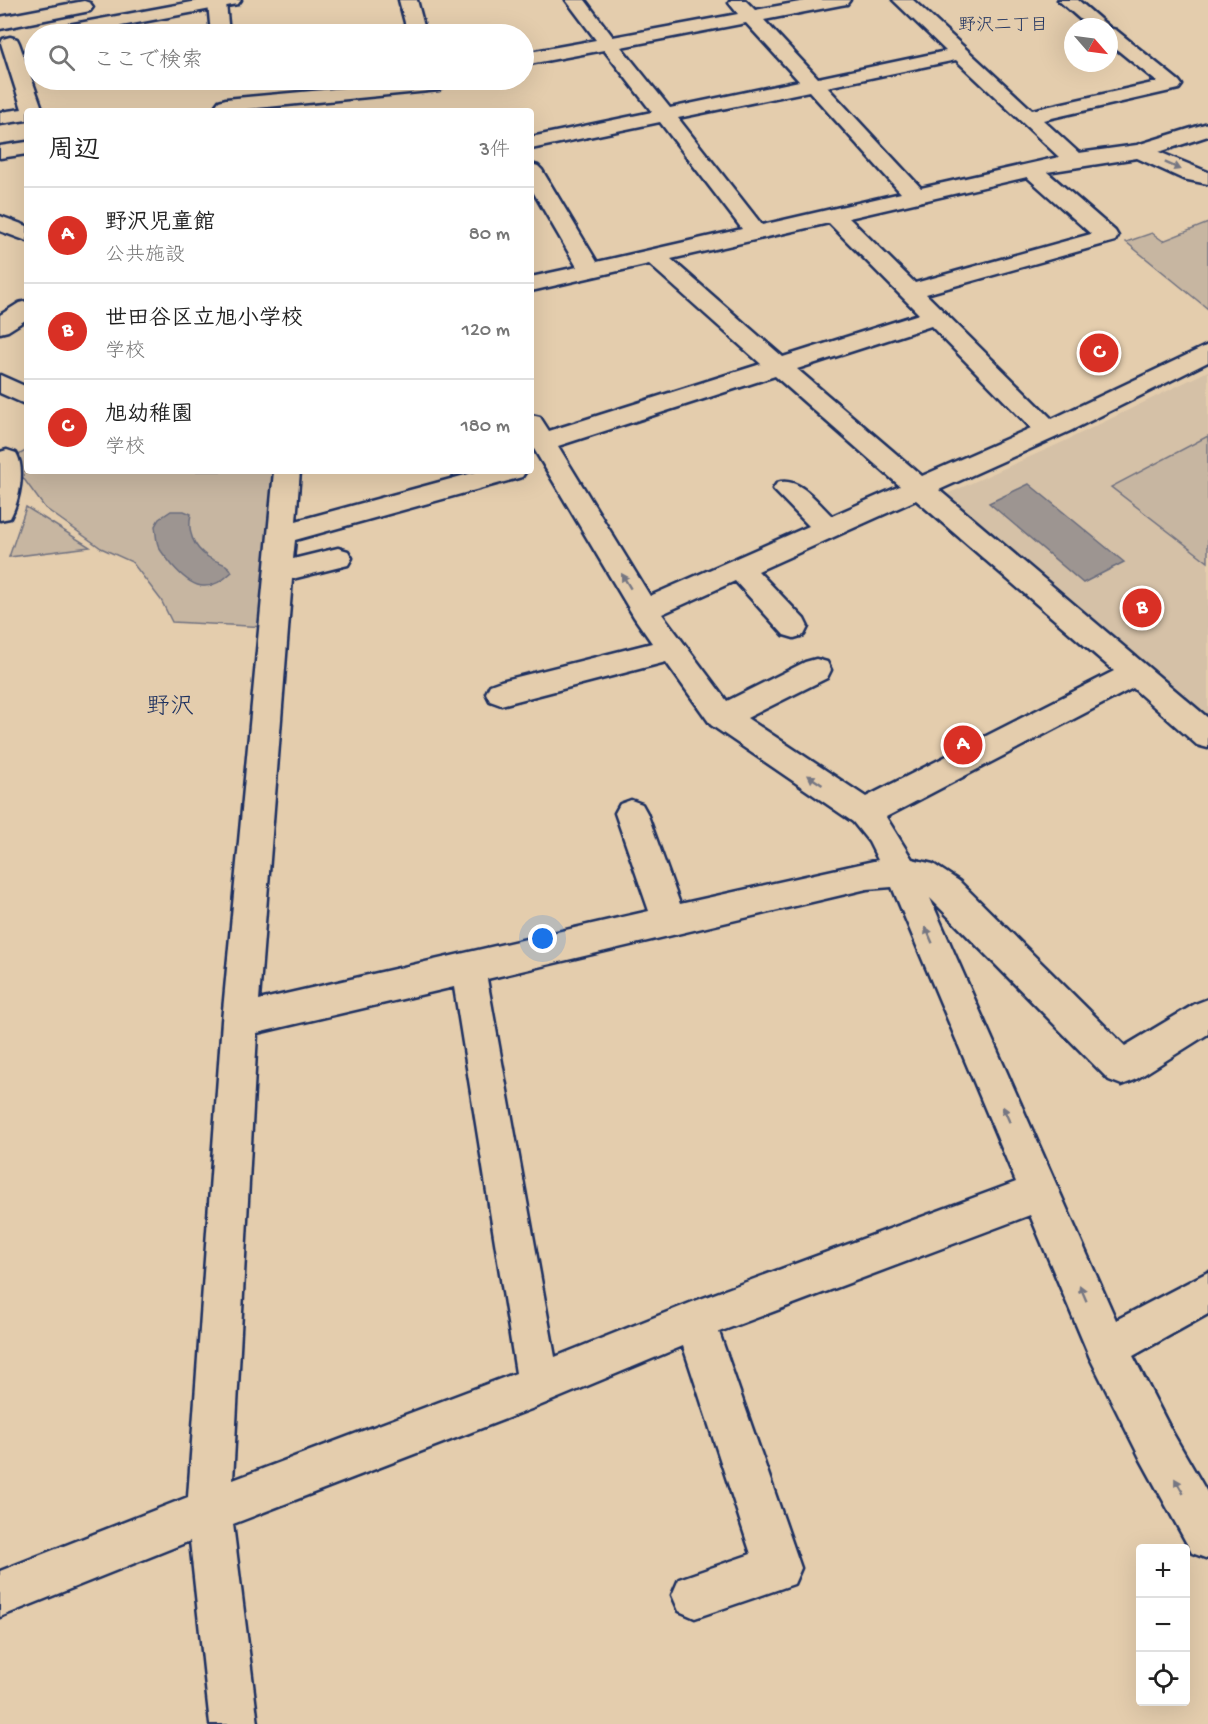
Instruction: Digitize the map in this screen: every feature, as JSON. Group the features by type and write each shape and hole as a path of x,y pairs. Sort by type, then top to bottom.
{"street":[{"path":"414,24 408,2 431,0"},
{"path":"575,0 756,232"},
{"path":"735,0 916,196"},
{"path":"534,57 841,0"},
{"path":"902,0 1074,160"},
{"path":"1066,0 1089,18"},
{"path":"104,24 225,1 222,24"},
{"path":"0,23 82,4 104,3"},
{"path":"1029,117 1172,85 1118,41"},
{"path":"12,42 24,81"},
{"path":"534,142 959,54"},
{"path":"27,90 32,108"},
{"path":"226,101 415,90"},
{"path":"0,118 24,114"},
{"path":"534,283 1074,160 1140,152 1208,129"},
{"path":"0,152 24,148"},
{"path":"1140,152 1191,174 1208,178"},
{"path":"912,291 1107,236 1032,170"},
{"path":"534,175 590,269"},
{"path":"832,214 912,291 1048,430"},
{"path":"0,223 24,233"},
{"path":"653,255 776,367 920,487 1208,736"},
{"path":"0,326 24,310"},
{"path":"937,316 776,367 540,448 644,610 722,717 864,813 880,833 902,872 1105,1343 1156,1445 1208,1537"},
{"path":"644,610 1048,430 1208,352"},
{"path":"0,382 24,395"},
{"path":"0,512 11,455"},
{"path":"234,1724 209,1512 240,1021 287,474"},
{"path":"282,534 502,474"},
{"path":"786,489 829,528"},
{"path":"279,572 338,558"},
{"path":"739,568 794,627"},
{"path":"501,693 672,649"},
{"path":"722,717 816,670"},
{"path":"864,813 1136,673"},
{"path":"631,813 669,921"},
{"path":"240,1021 867,875 902,872 921,874 947,891 1122,1068 1208,1015"},
{"path":"468,968 539,1385"},
{"path":"0,1594 539,1385 695,1321 1040,1192"},
{"path":"1105,1343 1131,1336 1208,1292"},
{"path":"695,1321 778,1568 695,1595"}],"shaded area":[{"path":"1208,223 1208,309 1126,242 1152,233 1163,241"},
{"path":"1208,371 1208,721 945,495 1063,442"},
{"path":"1208,436 1208,562 1111,487"},
{"path":"24,452 24,474 279,474 266,627 172,622 161,600 132,562 101,548 45,508 10,460"},
{"path":"1029,484 1124,562 1083,583 989,503"},
{"path":"26,507 90,547 9,557"},
{"path":"171,511 184,511 191,514 192,538 198,548 208,557 227,566 232,572 208,586 193,583 179,573 160,550 156,538 155,526 159,519"}],"place":[{"name":"旭幼稚園","path":"1099,353"},
{"name":"世田谷区立旭小学校","path":"1142,608"},
{"name":"野沢児童館","path":"963,745"}],"district":[{"name":"野沢二丁目","path":"1003,24"},
{"name":"野沢","path":"170,705"}]}
